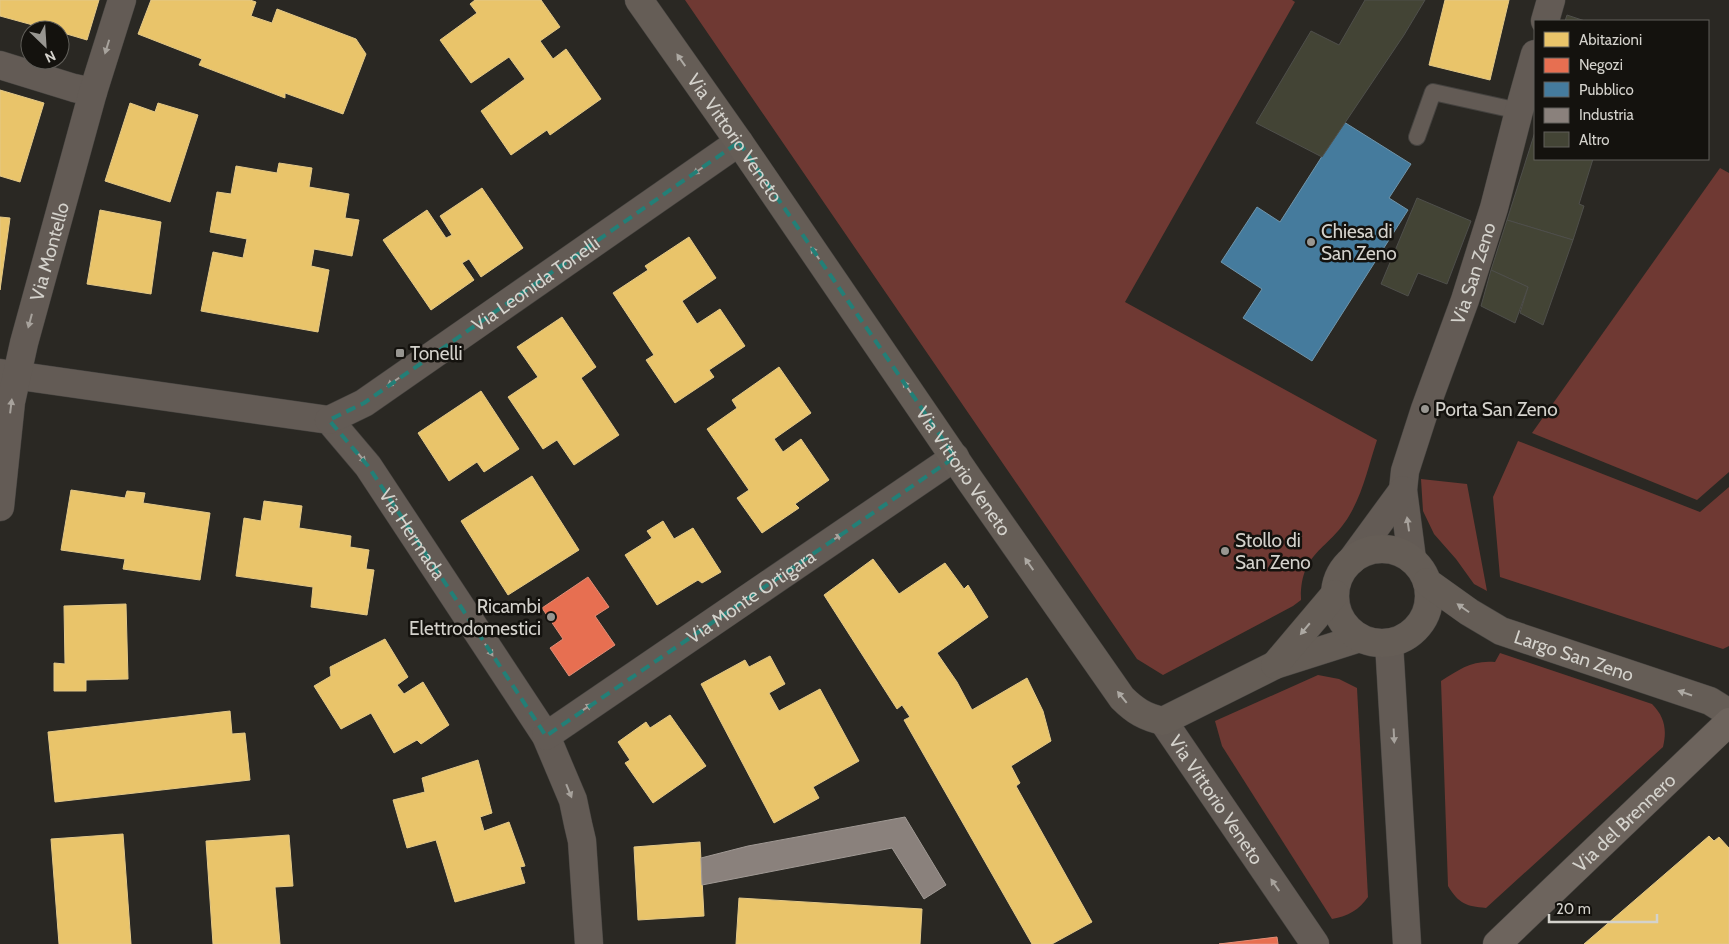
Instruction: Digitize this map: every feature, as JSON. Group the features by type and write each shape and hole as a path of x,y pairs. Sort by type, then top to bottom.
{"main road":[{"name":"Via Vittorio Veneto","path":"639,0 1122,698 1134,710 1147,718 1163,721"},
{"path":"1412,559 1401,552 1375,549 1362,553 1351,560 1342,570 1337,581 1335,594 1335,605 1343,624 1360,638 1369,642 1389,643 1402,639 1413,632 1422,622 1428,602 1427,582"},
{"name":"Largo San Zeno","path":"1412,559 1422,570 1427,582 1469,612 1501,631 1710,702 1729,713"},
{"path":"1275,665 1335,594"},
{"path":"1163,721 1275,665 1360,638"},
{"name":"Via del Brennero","path":"1497,944 1729,722"}],"street":[{"name":"Via Montello","path":"0,507 11,402 8,375 24,343 93,92 122,0"},
{"path":"1545,20 1551,0"},
{"name":"Via San Zeno","path":"1412,559 1403,490 1405,471 1425,409 1465,300 1494,208 1518,110 1534,57"},
{"path":"0,65 93,92"},
{"name":"Via Leonida Tonelli","path":"329,420 364,403 739,142"},
{"path":"8,375 329,420"},
{"name":"Via Hermada","path":"329,420 368,466 546,736 573,800 582,841 589,944"},
{"name":"Via Monte Ortigara","path":"546,736 954,457"},
{"name":"Via San Zeno","path":"1351,560 1403,490"},
{"path":"1389,643 1407,944"},
{"name":"Via Vittorio Veneto","path":"1163,721 1309,934"}],"lane":[{"path":"1417,137 1433,92 1518,110"}],"highlighted area":[{"path":"739,142 955,457 546,736 368,466 329,420 364,403"}],"shaded area":[{"path":"685,0 1292,0 1295,2 1125,302 1377,440 1354,507 1341,528 1310,561 1305,571 1301,600 1163,675 1137,659"},
{"path":"1720,168 1729,173 1729,472 1697,500 1532,433"},
{"path":"1518,441 1700,512 1729,487 1729,646 1723,649 1500,577 1493,497"},
{"path":"1421,479 1467,484 1487,591 1474,584 1456,559 1434,534 1423,511"},
{"path":"1500,653 1652,704 1660,714 1664,724 1665,735 1663,747 1486,908 1464,903 1456,897 1448,886 1441,681 1460,669 1473,664 1495,662"},
{"path":"1318,675 1339,679 1357,688 1368,897 1353,912 1332,919 1222,746 1215,721"}],"building: Abitazioni":[{"path":"0,0 99,0 87,40 70,35 70,20 20,21 0,16"},
{"path":"151,0 250,0 256,2 251,16 272,23 277,9 356,39 366,54 343,114 285,93 285,98 199,65 202,59 138,34"},
{"path":"475,0 541,0 560,27 540,41 553,59 566,49 601,99 550,135 547,130 511,155 481,111 525,79 509,57 471,83 440,40 477,13 470,4"},
{"path":"1445,0 1509,0 1490,80 1429,65"},
{"path":"0,90 44,103 20,182 0,176"},
{"path":"130,103 155,112 158,103 198,115 170,202 105,181"},
{"path":"279,163 312,168 309,187 349,194 345,218 359,220 352,256 314,249 311,266 329,270 318,332 201,311 213,252 243,258 247,239 210,232 217,192 231,194 236,166 277,173"},
{"path":"482,188 523,248 481,277 469,259 462,263 474,280 431,310 383,240 427,210 446,238 452,235 440,216"},
{"path":"100,210 161,222 151,294 87,284"},
{"path":"0,217 10,218 0,290"},
{"path":"689,237 716,278 682,301 697,324 720,309 745,346 709,370 714,377 675,403 646,360 654,355 613,293 648,270 645,266"},
{"path":"562,317 596,367 581,378 619,435 574,465 557,440 543,449 508,397 538,377 517,347"},
{"path":"779,367 811,413 774,439 783,452 801,439 829,480 795,504 799,508 762,533 737,498 749,490 707,429 737,408 732,400"},
{"path":"481,391 519,449 484,472 477,462 449,481 418,433"},
{"path":"532,476 579,550 508,595 461,521"},
{"path":"71,490 125,498 127,491 145,493 143,503 210,513 200,580 123,569 125,559 61,550"},
{"path":"264,501 302,506 299,528 351,536 350,547 369,550 366,569 374,570 367,615 311,607 313,587 236,576 244,518 261,521"},
{"path":"663,521 674,539 693,528 721,572 702,583 698,580 657,605 625,555 652,538 647,531"},
{"path":"873,559 899,594 945,563 964,589 968,585 988,617 937,653 957,682 972,710 1027,678 1043,711 1051,741 1011,766 1020,783 1016,786 1092,922 1052,944 1032,944 904,720 910,717 902,705 897,709 824,595"},
{"path":"126,604 128,679 86,680 86,691 54,691 54,663 65,664 64,606"},
{"path":"385,639 408,677 397,685 404,694 423,682 449,725 421,744 417,740 394,753 371,713 341,729 314,686 331,676 330,667"},
{"path":"770,656 785,684 769,693 779,711 820,689 859,761 813,787 819,798 774,823 701,684 745,660 749,667"},
{"path":"230,711 232,734 245,733 250,780 55,802 48,732"},
{"path":"670,715 706,766 653,803 625,763 630,760 618,742 646,722 650,728"},
{"path":"478,760 492,813 480,817 484,831 509,822 525,866 520,867 525,883 455,902 436,840 407,848 393,800 425,792 422,778"},
{"path":"123,834 131,944 59,944 51,839"},
{"path":"289,835 293,886 275,887 280,944 213,944 206,841"},
{"path":"1709,836 1714,841 1719,837 1729,848 1729,944 1584,944"},
{"path":"700,842 704,916 638,920 634,847"},
{"path":"739,898 922,909 920,944 736,944"}],"building: Negozi":[{"path":"588,577 609,607 595,616 615,645 569,676 550,648 563,639 542,608"},
{"path":"1277,937 1278,944 1219,944"}],"building: Pubblico":[{"name":"Chiesa di San Zeno","path":"1344,122 1411,164 1389,198 1408,210 1312,361 1243,318 1262,289 1221,262 1257,207 1280,222"}],"building: Industria":[{"path":"905,817 946,885 924,899 892,848 702,885 701,858 748,846"}],"building: Altro":[{"path":"1365,0 1425,0 1404,35 1322,157 1256,123 1311,31 1339,45"},
{"path":"1567,15 1582,20 1565,20"},
{"path":"1534,135 1534,160 1593,160 1579,204 1584,206 1573,240 1507,220"},
{"path":"1417,198 1471,221 1447,284 1418,273 1408,296 1381,284"},
{"path":"1507,220 1573,240 1543,325 1520,313 1528,287 1491,270"},
{"path":"1491,270 1528,287 1515,323 1481,306"}],"place":[{"name":"Chiesa di San Zeno","path":"1311,242"},
{"name":"Tonelli","path":"400,353"},
{"name":"Porta San Zeno","path":"1425,409"},
{"name":"Stollo di San Zeno","path":"1225,551"},
{"name":"Ricambi Elettrodomestici","path":"551,617"}]}
